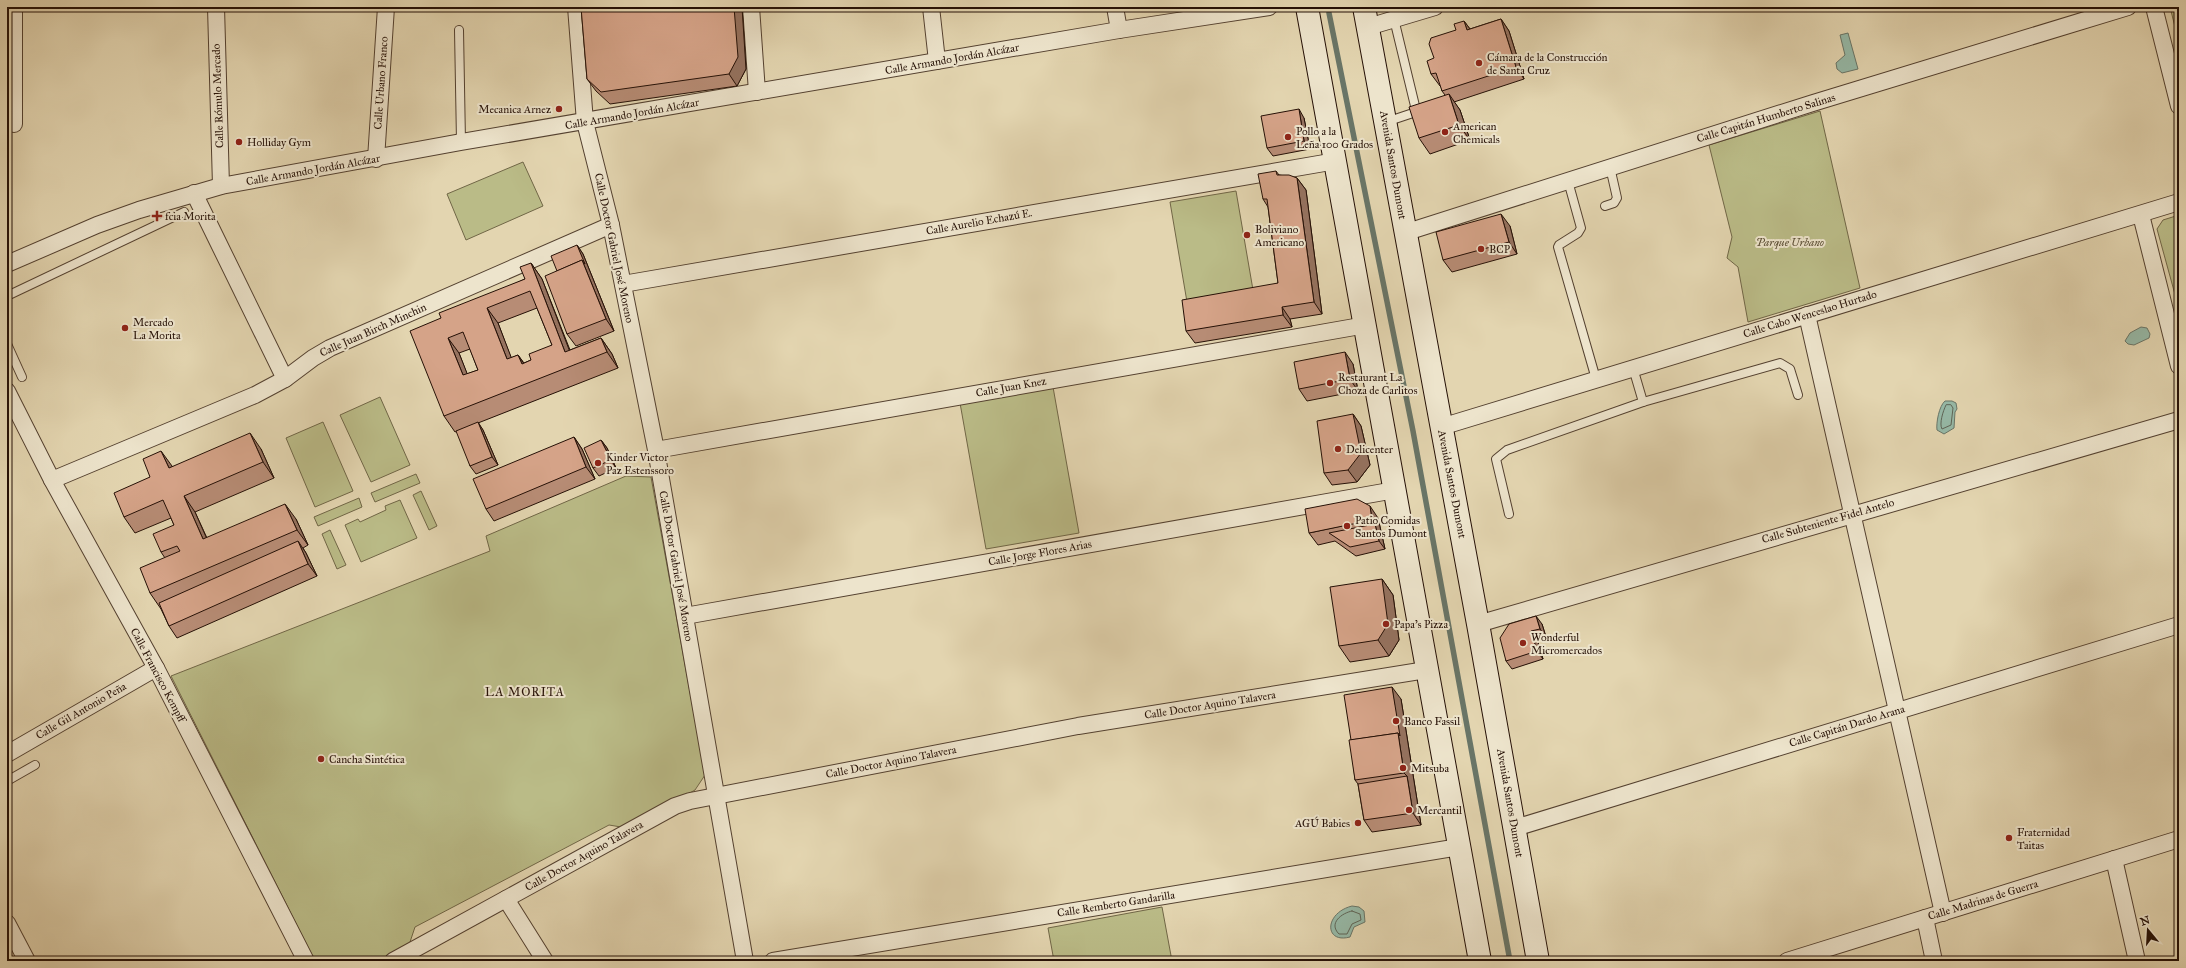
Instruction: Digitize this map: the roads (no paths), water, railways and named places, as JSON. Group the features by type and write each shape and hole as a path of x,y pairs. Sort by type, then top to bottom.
{"main road":[{"path":"1307,7 1366,325 1426,670 1480,961"},
{"name":"Avenida Santos Dumont","path":"1366,17 1404,233 1478,624 1538,961"}],"street":[{"path":"14,7 14,124"},
{"name":"Calle Rómulo Mercado","path":"216,7 221,186"},
{"name":"Calle Urbano Franco","path":"376,159 386,7"},
{"name":"Calle Doctor Gabriel José Moreno","path":"576,7 585,122 611,226 656,450 745,961"},
{"path":"751,7 757,92"},
{"path":"931,7 937,61"},
{"path":"1116,7 1119,30"},
{"name":"Calle Armando Jordán Alcázar","path":"7,264 98,225 194,193 221,186 376,159 461,142 1119,30 1269,7"},
{"path":"1366,17 1394,19 1435,7"},
{"name":"Calle Capitán Humberto Salinas","path":"1404,233 1610,167 2128,7"},
{"path":"2154,7 2179,106"},
{"name":"Calle Aurelio Echazú E.","path":"623,284 1336,161"},
{"path":"194,193 285,379"},
{"name":"Calle Cabo Wenceslao Hurtado","path":"1441,427 2179,202"},
{"path":"2141,214 2179,366"},
{"name":"Calle Juan Birch Minchin","path":"52,480 256,395 285,379 313,358 330,348 611,226"},
{"path":"1807,315 1943,913"},
{"name":"Calle Juan Knez","path":"656,450 1366,325"},
{"name":"Calle Francisco Kempff","path":"7,391 52,480 156,668 306,961"},
{"name":"Calle Subteniente Fidel Antelo","path":"1478,624 2179,420"},
{"name":"Calle Jorge Flores Arias","path":"685,616 1395,490"},
{"name":"Calle Capitán Dardo Arana","path":"1515,828 2179,625"},
{"name":"Calle Gil Antonio Peña","path":"7,754 156,668"},
{"name":"Calle Doctor Aquino Talavera","path":"393,961 675,806 716,795 1078,726 1426,670"},
{"name":"Calle Madrinas de Guerra","path":"1787,961 2179,839"},
{"name":"Calle Remberto Gandarilla","path":"773,961 1459,847"},
{"path":"2114,859 2137,961"},
{"path":"506,899 545,961"},
{"path":"1925,918 1934,961"},
{"path":"7,923 27,961"}],"lane":[{"path":"1385,122 1413,113 1416,110 1394,19"},
{"path":"459,30 461,142"},
{"path":"1604,206 1614,203 1617,198 1610,167"},
{"path":"1568,181 1581,228 1578,233 1559,245 1558,248 1596,379"},
{"path":"7,296 184,212"},
{"path":"7,344 22,377"},
{"path":"1509,514 1496,459 1500,454 1507,450 1643,402 1780,363 1790,369 1798,395"},
{"path":"1633,368 1643,402"},
{"path":"7,781 35,765"}],"water":[{"path":"1848,33 1858,69 1842,73 1837,69 1836,63 1845,55 1840,35"},
{"path":"2141,327 2147,328 2150,334 2149,338 2134,345 2128,344 2125,341 2130,333"},
{"path":"1945,401 1952,401 1956,403 1957,409 1955,412 1954,428 1944,434 1937,430 1937,427 1940,411"},
{"path":"1352,906 1359,907 1364,911 1365,922 1354,927 1350,937 1341,938 1335,936 1331,927 1332,921 1336,915"}],"waterway":[{"path":"1329,13 1413,431 1510,961"}],"place":[{"name":"Cámara de la Construcción de Santa Cruz","path":"1479,63"},
{"name":"Mecanica Arnez","path":"559,109"},
{"name":"American Chemicals","path":"1445,132"},
{"name":"Pollo a la Leña 100 Grados","path":"1288,137"},
{"name":"Holliday Gym","path":"239,142"},
{"name":"fcia Morita","path":"157,216"},
{"name":"Boliviano Americano","path":"1247,235"},
{"name":"BCP","path":"1481,249"},
{"name":"Mercado La Morita","path":"125,328"},
{"name":"Restaurant La Choza de Carlitos","path":"1330,383"},
{"name":"Delicenter","path":"1338,449"},
{"name":"Kinder Victor Paz Estenssoro","path":"598,463"},
{"name":"Patio Comidas Santos Dumont","path":"1347,526"},
{"name":"Papa's Pizza","path":"1386,624"},
{"name":"Wonderful Micromercados","path":"1523,643"},
{"name":"Banco Fassil","path":"1396,721"},
{"name":"Cancha Sintética","path":"321,759"},
{"name":"Mitsuba","path":"1403,768"},
{"name":"Mercantil","path":"1409,810"},
{"name":"AGÚ Babies","path":"1358,823"},
{"name":"Fraternidad Taitas","path":"2009,838"}],"district":[{"name":"LA MORITA","path":"525,692"}],"park label":[{"name":"Parque Urbano","path":"1790,242"}]}
